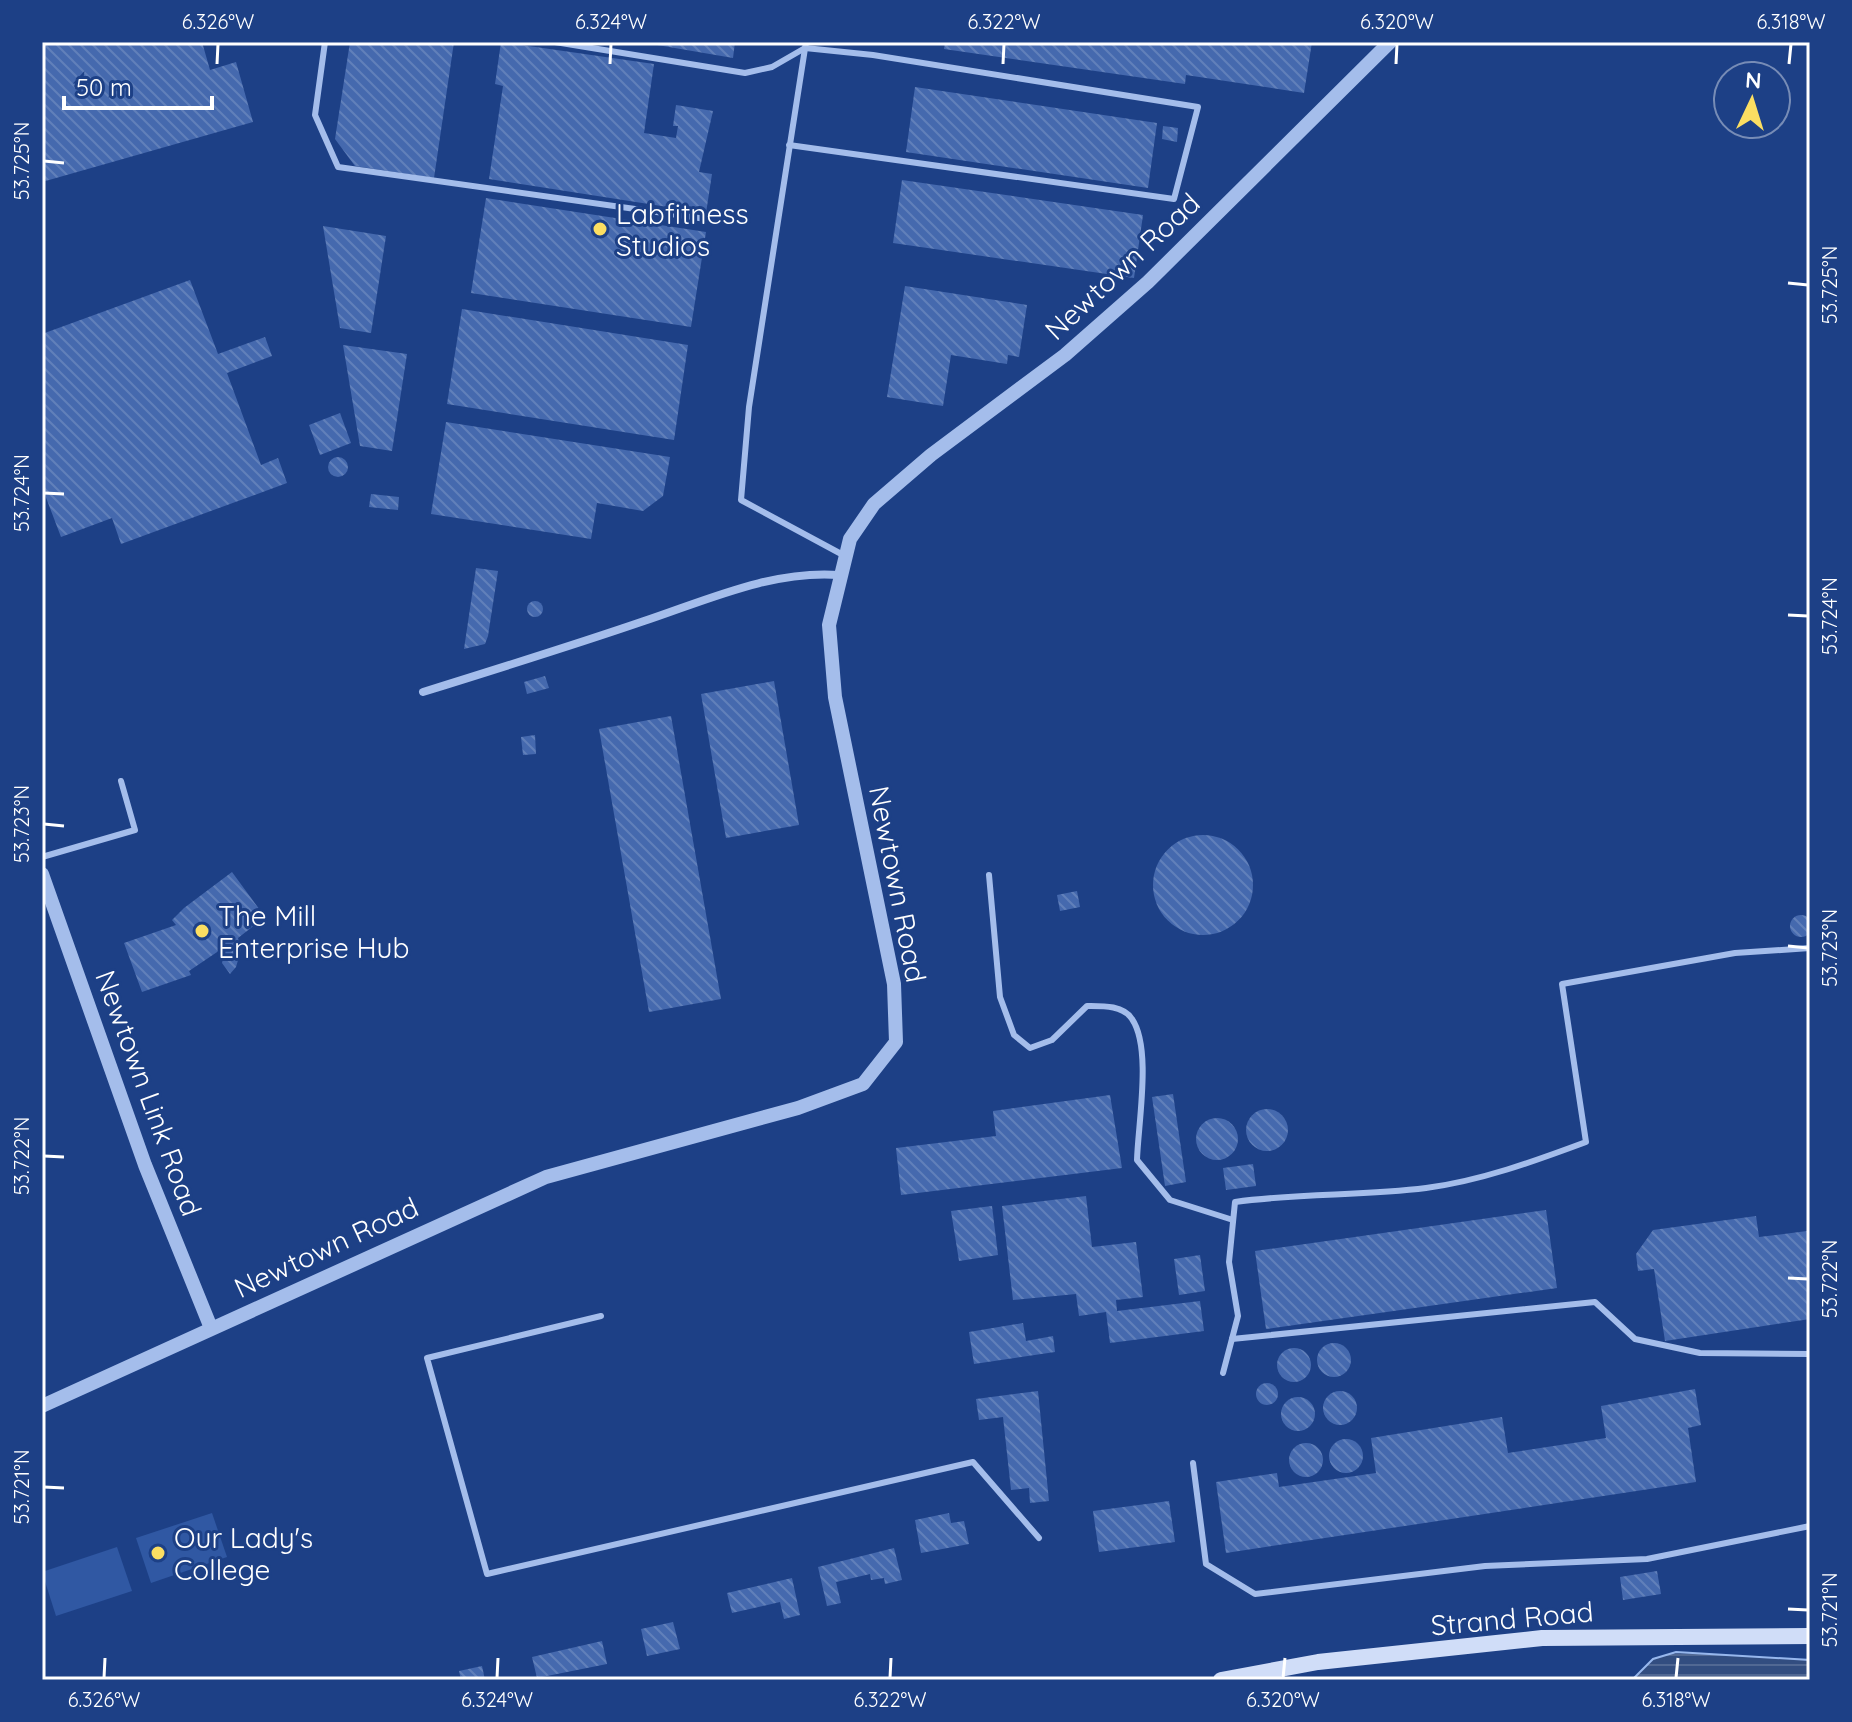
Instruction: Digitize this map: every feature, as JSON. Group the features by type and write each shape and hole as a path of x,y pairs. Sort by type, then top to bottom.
{"main road":[{"name":"Strand Road","path":"1221,1680 1318,1662 1542,1638 1810,1636"}],"street":[{"name":"Newtown Road","path":"42,1406 275,1302 463,1212 546,1177 798,1108 863,1084 896,1042 894,984 835,697 829,625 850,539 874,504 931,455 1065,355 1148,282 1390,42"},
{"path":"423,692 647,620 706,597 808,573 839,575"},
{"name":"Newtown Link Road","path":"42,874 145,1165 211,1328"}],"lane":[{"path":"325,42 315,115 338,167 720,221"},
{"path":"555,42 745,73 772,67 806,45 1198,107 1174,199 789,145"},
{"path":"806,45 749,407 741,500 845,556"},
{"path":"42,857 135,830 121,781"},
{"path":"989,875 1000,997 1014,1035 1030,1048 1052,1040 1087,1006 1111,1006 1131,1017 1142,1044 1137,1160 1170,1200 1233,1220"},
{"path":"1223,1373 1238,1316 1229,1262 1235,1202 1296,1193 1427,1188 1528,1164 1586,1142 1562,984 1735,953 1810,948"},
{"path":"1232,1339 1595,1302 1635,1339 1700,1353 1810,1354"},
{"path":"601,1316 427,1358 487,1574 973,1462 1039,1538"},
{"path":"1193,1463 1206,1564 1255,1594 1485,1566 1647,1559 1810,1526"}],"shaded area":[{"path":"212,1513 227,1557 151,1583 136,1538"},
{"path":"117,1547 132,1591 56,1616 42,1572"},
{"path":"1676,1652 1810,1660 1810,1680 1632,1680 1653,1659"}],"building":[{"path":"42,42 202,42 210,70 236,62 253,122 42,182"},
{"path":"350,42 454,42 434,178 355,166 335,139"},
{"path":"501,42 654,64 644,133 676,138 678,126 673,126 676,105 713,111 699,172 712,174 706,213 489,179 503,86 495,84"},
{"path":"640,42 735,42 733,58"},
{"path":"945,42 1312,42 1304,93 1186,75 1185,84 944,49"},
{"path":"915,87 1157,123 1148,188 906,152"},
{"path":"1163,126 1178,128 1177,142 1162,139"},
{"path":"902,180 1143,215 1134,278 893,243"},
{"path":"486,198 706,232 691,327 471,293"},
{"path":"323,226 386,236 371,333 340,328"},
{"path":"190,280 218,354 265,337 272,356 227,373 261,465 278,458 287,483 121,544 112,518 61,537 42,487 42,334"},
{"path":"905,286 1027,305 1019,357 1008,355 1007,364 951,355 943,406 887,397"},
{"path":"462,309 688,345 674,440 447,404"},
{"path":"343,345 407,354 392,451 360,446"},
{"path":"340,413 351,443 320,455 309,425"},
{"path":"446,422 670,457 663,496 643,511 597,503 591,539 431,514"},
{"path":"338,457 345,460 348,467 345,474 338,477 331,474 328,467 331,460"},
{"path":"371,494 399,497 398,510 369,507"},
{"path":"476,568 498,571 485,644 464,649"},
{"path":"535,601 543,609 535,617 527,609"},
{"path":"545,676 549,688 527,694 524,682"},
{"path":"774,681 799,825 726,838 701,694"},
{"path":"671,716 721,999 649,1012 599,729"},
{"path":"535,735 536,754 523,755 521,737"},
{"path":"1203,835 1222,839 1238,850 1249,866 1253,885 1249,904 1238,920 1222,931 1203,935 1184,931 1168,920 1157,904 1153,885 1157,866 1168,850 1184,839"},
{"name":"The Mill Enterprise Hub","path":"232,872 265,917 238,938 241,950 236,967 230,974 222,963 226,946 189,971 191,975 142,992 124,943 176,925 172,920 184,908"},
{"path":"1077,891 1080,907 1060,911 1057,895"},
{"path":"1797,915 1805,915 1812,926 1805,937 1797,937 1790,930 1790,922"},
{"path":"1173,1094 1186,1182 1165,1186 1152,1097"},
{"path":"1110,1095 1122,1168 901,1195 896,1148 996,1136 993,1111"},
{"path":"1267,1109 1282,1115 1288,1130 1282,1145 1267,1151 1252,1145 1246,1130 1252,1115"},
{"path":"1217,1118 1232,1124 1238,1139 1232,1154 1217,1160 1202,1154 1196,1139 1202,1124"},
{"path":"1253,1164 1256,1186 1226,1190 1223,1168"},
{"path":"1086,1196 1092,1247 1136,1242 1143,1297 1116,1300 1117,1311 1200,1301 1204,1331 1110,1343 1106,1312 1079,1316 1076,1294 1013,1300 1002,1206"},
{"path":"992,1206 998,1255 959,1261 951,1211"},
{"path":"1546,1210 1557,1288 1266,1329 1255,1251"},
{"path":"1756,1216 1759,1237 1807,1231 1810,1319 1665,1341 1654,1269 1638,1271 1636,1254 1653,1230"},
{"path":"1200,1255 1205,1291 1179,1295 1174,1259"},
{"path":"1023,1323 1026,1341 1053,1336 1055,1352 974,1364 969,1332"},
{"path":"1334,1343 1346,1348 1351,1360 1346,1372 1334,1377 1322,1372 1317,1360 1322,1348"},
{"path":"1294,1348 1306,1353 1311,1365 1306,1377 1294,1382 1282,1377 1277,1365 1282,1353"},
{"path":"1267,1383 1278,1394 1267,1405 1256,1394"},
{"path":"1695,1389 1701,1425 1688,1428 1696,1482 1226,1553 1216,1482 1277,1473 1279,1487 1376,1473 1371,1438 1502,1417 1508,1453 1606,1438 1601,1406"},
{"path":"1038,1391 1049,1501 1030,1503 1029,1488 1011,1490 1003,1417 979,1420 976,1399"},
{"path":"1340,1391 1352,1396 1357,1408 1352,1420 1340,1425 1328,1420 1323,1408 1328,1396"},
{"path":"1298,1397 1310,1402 1315,1414 1310,1426 1298,1431 1286,1426 1281,1414 1286,1402"},
{"path":"1346,1439 1358,1444 1363,1456 1358,1468 1346,1473 1334,1468 1329,1456 1334,1444"},
{"path":"1306,1443 1318,1448 1323,1460 1318,1472 1306,1477 1294,1472 1289,1460 1294,1448"},
{"path":"1169,1501 1175,1542 1099,1552 1093,1511"},
{"path":"949,1513 951,1523 964,1521 969,1544 921,1553 915,1520"},
{"path":"894,1548 902,1580 885,1584 884,1578 871,1580 870,1574 836,1582 841,1603 827,1606 818,1567"},
{"path":"1657,1571 1661,1594 1623,1600 1620,1577"},
{"path":"792,1578 800,1615 784,1619 780,1602 732,1613 727,1593"},
{"path":"673,1622 680,1649 647,1656 641,1629"},
{"path":"602,1641 607,1664 537,1678 532,1657"},
{"path":"482,1666 485,1680 461,1680 459,1671"}],"place":[{"name":"Labfitness Studios","path":"600,229"},
{"name":"The Mill Enterprise Hub","path":"202,931"},
{"name":"Our Lady's College","path":"158,1553"}]}
